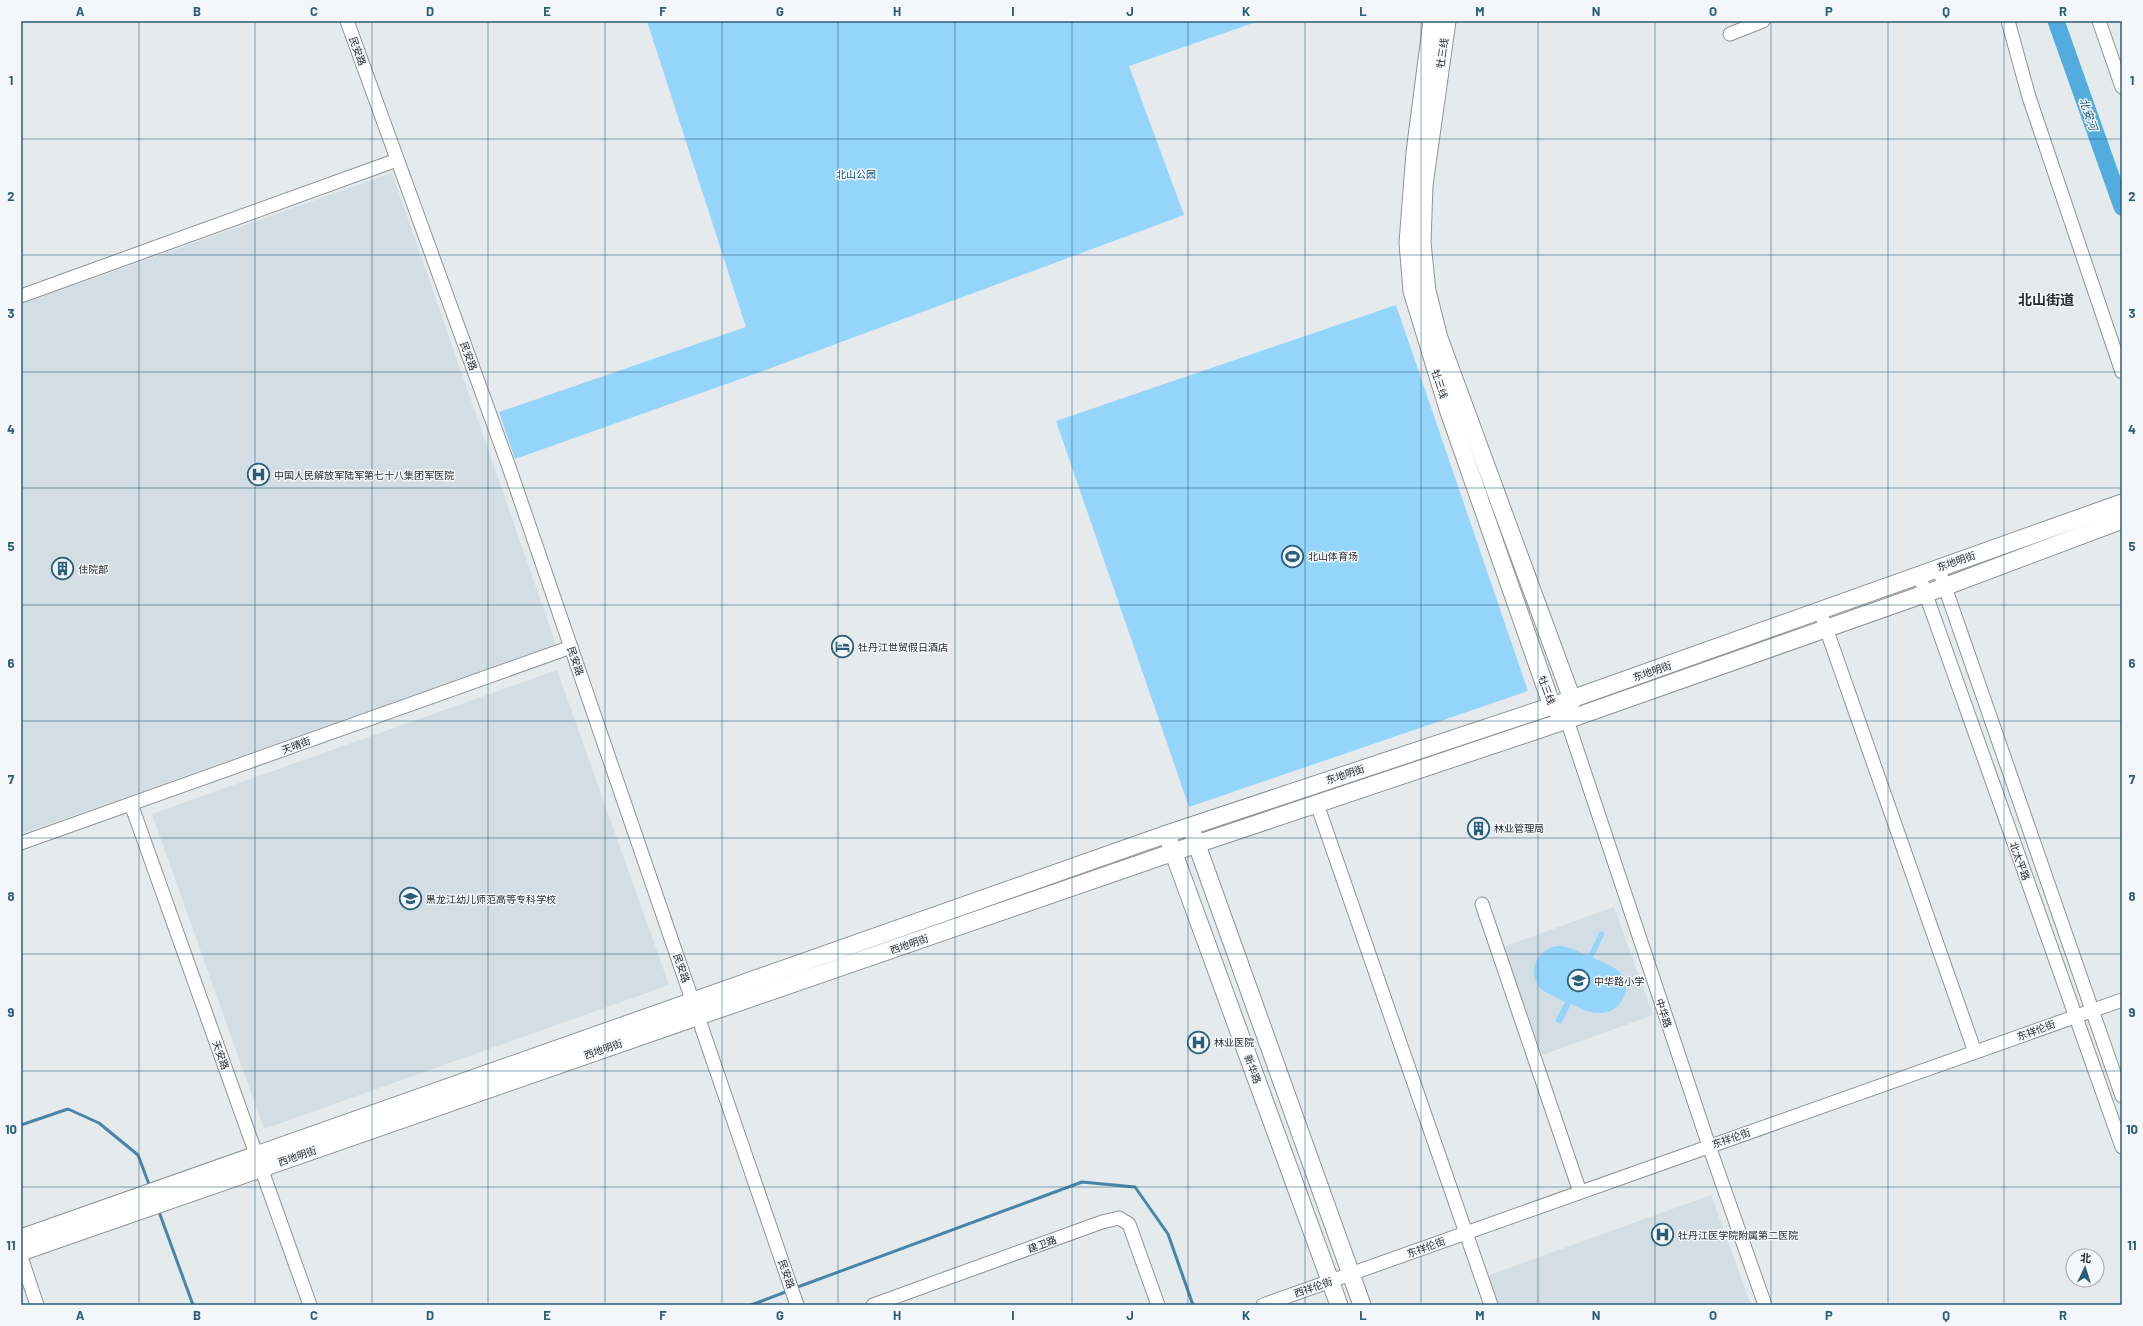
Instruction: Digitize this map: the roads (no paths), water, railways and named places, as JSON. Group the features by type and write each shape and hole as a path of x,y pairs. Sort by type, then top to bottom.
{"main road":[{"name":"牡三线","path":"1432,21 1415,152 1408,243 1412,291 1448,409 1552,706 1567,720 1572,699 1439,338 1427,291 1422,244 1424,185 1447,21"},
{"name":"东地明街","path":"1178,830 1552,706 1820,611 1938,567 2122,503"},
{"name":"东地明街","path":"1185,849 1567,720 1944,587 2122,520"},
{"name":"西地明街","path":"21,1238 260,1161 696,1008 1178,830"},
{"name":"新华路","path":"1178,830 1340,1278 1339,1305"},
{"path":"1178,830 1340,1278 1362,1305"},
{"name":"西地明街","path":"696,1008 1185,849"},
{"name":"西地明街","path":"21,1252 260,1161"}],"street":[{"name":"民安路","path":"347,21 509,466 797,1305"},
{"path":"1730,34 1763,21"},
{"path":"2008,21 2029,97 2122,372"},
{"path":"2099,21 2122,87"},
{"path":"21,296 397,160"},
{"name":"北太平路","path":"1938,567 2122,1096"},
{"name":"北太平路","path":"1919,575 2122,1147"},
{"path":"1820,611 1975,1052"},
{"name":"天晴街","path":"21,843 571,647"},
{"name":"中华路","path":"1567,720 1709,1146 1765,1305"},
{"name":"天安路","path":"131,804 260,1161 310,1305"},
{"path":"1317,804 1491,1305"},
{"path":"1482,904 1580,1192"},
{"name":"东祥伦街","path":"1340,1278 2122,1000"},
{"name":"建卫路","path":"873,1305 1102,1222 1120,1218 1129,1224 1158,1305"},
{"path":"21,1257 37,1305"},
{"name":"西祥伦街","path":"1263,1305 1340,1278"}],"waterway":[{"name":"北安河","path":"2056,21 2122,207"},
{"path":"21,1125 68,1109 99,1123 138,1155 150,1187"},
{"path":"795,1288 1082,1182 1135,1187 1168,1234 1193,1305"},
{"path":"158,1209 193,1305"},
{"path":"751,1305 788,1291"}],"place":[{"name":"中国人民解放军陆军第七十八集团军医院","path":"259,475"},
{"name":"北山体育场","path":"1292,556"},
{"name":"住院部","path":"63,569"},
{"name":"牡丹江世贸假日酒店","path":"843,647"},
{"name":"林业管理局","path":"1478,828"},
{"name":"黑龙江幼儿师范高等专科学校","path":"410,899"},
{"name":"中华路小学","path":"1578,981"},
{"name":"林业医院","path":"1198,1042"},
{"name":"牡丹江医学院附属第二医院","path":"1662,1235"}],"district":[{"name":"北山街道","path":"2046,299"}],"park label":[{"name":"北山公园","path":"856,174"}]}
